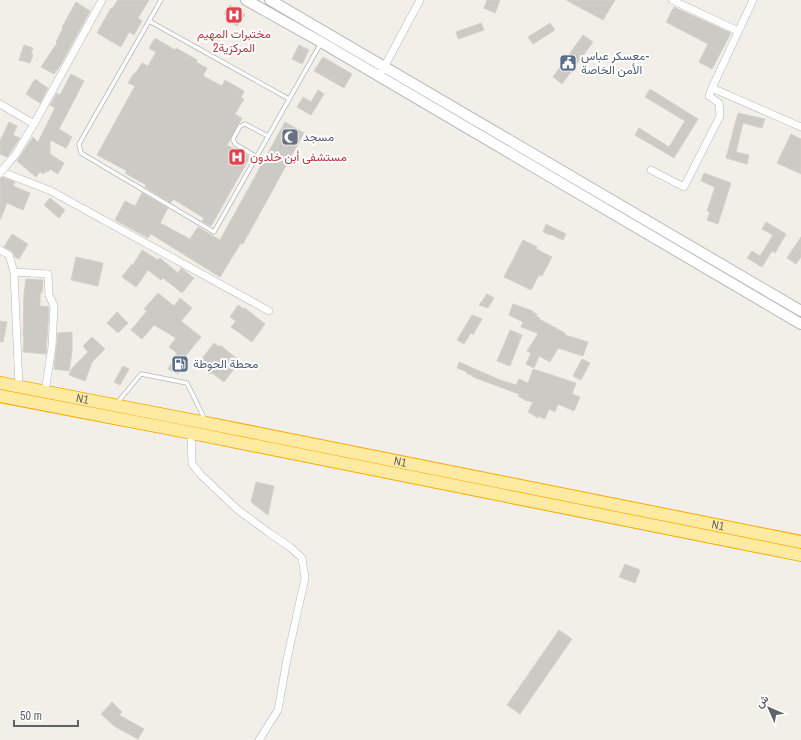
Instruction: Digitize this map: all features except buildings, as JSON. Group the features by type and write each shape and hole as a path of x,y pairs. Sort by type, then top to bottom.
{"highway":[{"name":"N1","path":"0,383 801,542"},
{"name":"N1","path":"0,396 801,555"}],"main road":[{"path":"246,0 322,42 801,324"},
{"path":"274,2 799,310 792,319"}],"street":[{"path":"102,0 34,124 16,154 0,172 51,191 269,310"},
{"path":"379,76 420,0"},
{"path":"672,0 738,31"},
{"path":"651,170 684,187 720,116 718,103 709,96 753,0"},
{"path":"712,88 801,127"},
{"path":"0,104 34,124"},
{"path":"0,250 9,255 14,272 19,387"},
{"path":"14,272 48,274 49,295 54,306 52,347 45,392"},
{"path":"191,433 192,464 201,475 238,510 290,547 302,558 305,578 287,658 278,710 259,740"}],"lane":[{"path":"161,0 79,144 81,153 214,232 322,42"},
{"path":"150,21 289,100"},
{"path":"257,157 235,144 233,139 240,126 245,124 268,136"},
{"path":"115,405 141,374 187,383 206,423"}],"place":[{"name":"مختبرات المهيم المركزية2","path":"234,15"},
{"name":"معسكر عباس- الأمن الخاصة","path":"568,63"},
{"name":"مسجد","path":"290,137"},
{"name":"مستشفى أبن خلدون","path":"237,157"},
{"name":"محطة الحوطة","path":"180,364"}]}
